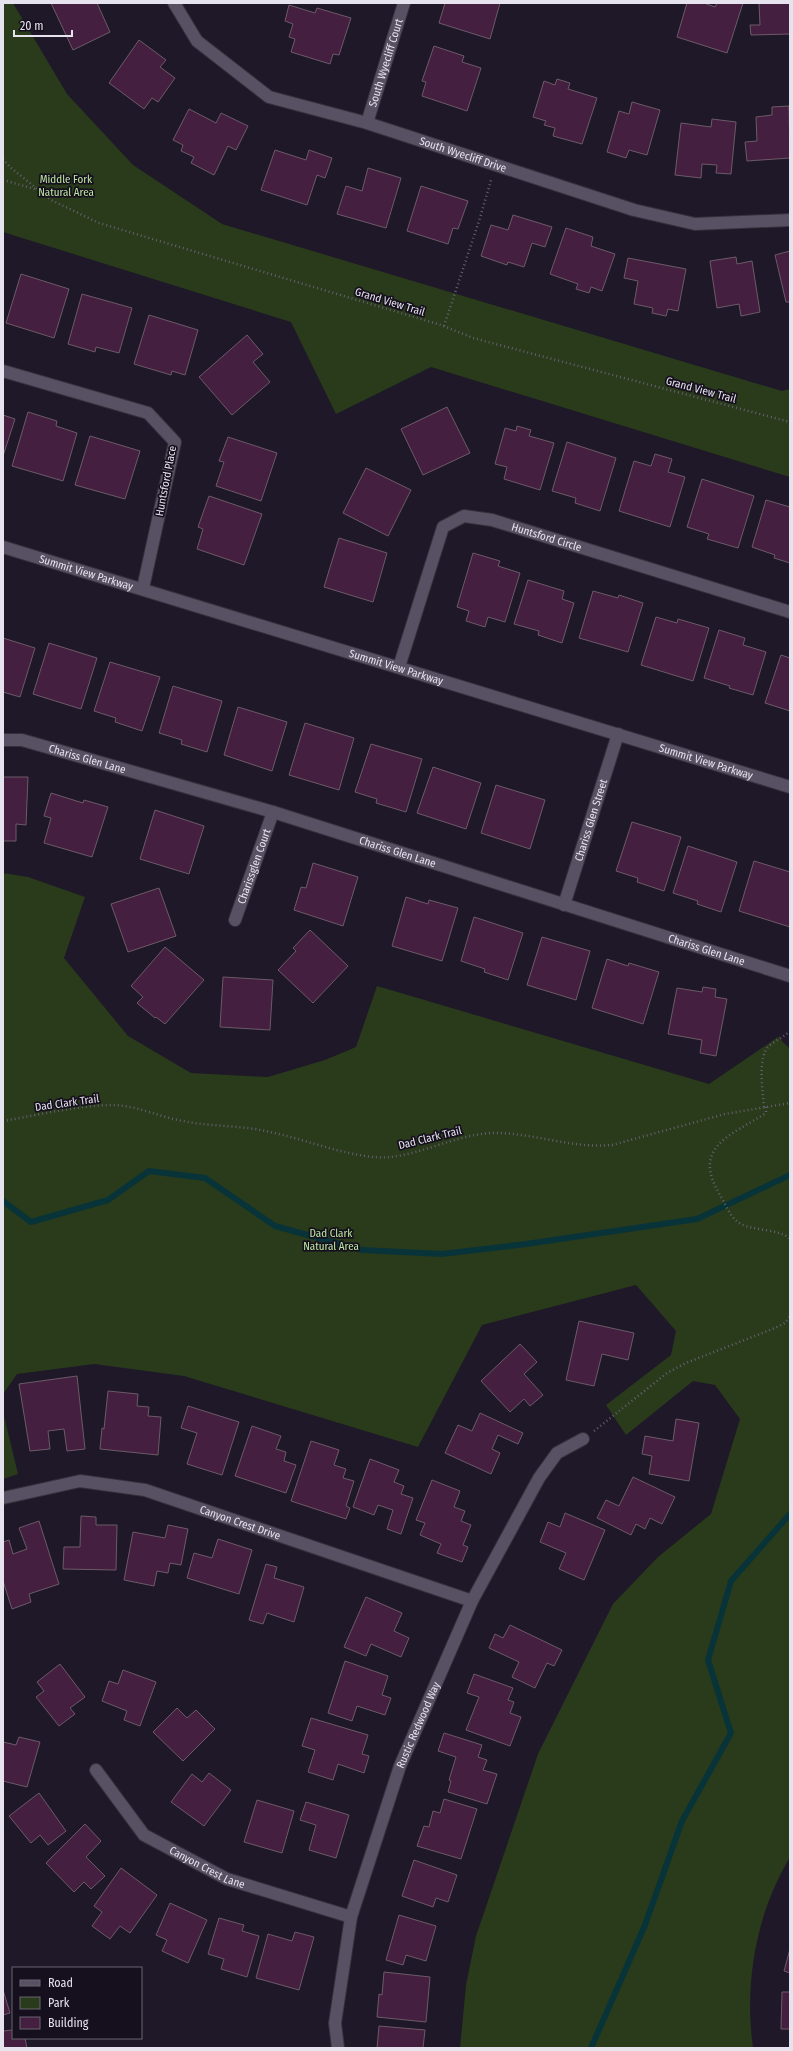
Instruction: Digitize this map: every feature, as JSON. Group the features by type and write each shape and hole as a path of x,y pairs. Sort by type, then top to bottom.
{"street":[{"name":"South Wyecliff Drive","path":"174,3 198,41 269,97 367,123 634,210 695,224 790,220"},
{"name":"South Wyecliff Court","path":"367,123 404,3"},
{"name":"Huntsford Place","path":"3,371 148,413 175,442 143,588"},
{"name":"Huntsford Circle","path":"399,667 443,527 464,516 492,520 790,612"},
{"name":"Summit View Parkway","path":"3,547 143,588 790,787"},
{"name":"Chariss Glen Street","path":"564,905 618,734"},
{"name":"Chariss Glen Lane","path":"3,740 22,740 273,812 790,976"},
{"name":"Charissglen Court","path":"235,920 273,812"},
{"name":"Rustic Redwood Way","path":"338,2048 335,2023 351,1917 400,1766 472,1601 539,1478 557,1453 583,1439"},
{"name":"Canyon Crest Drive","path":"3,1498 80,1481 145,1490 472,1601"},
{"name":"Canyon Crest Lane","path":"96,1770 144,1834 228,1879 351,1917"}],"path":[{"name":"Grand View Trail","path":"3,159 10,167 51,200 99,223 444,326 473,338 790,422"},
{"path":"444,326 480,218 495,165"},
{"path":"3,180 37,189"},
{"path":"790,1031 769,1046 764,1054 762,1066 766,1113 724,1139 716,1147 709,1158 708,1168 716,1190 732,1217 740,1224 781,1234 790,1238"},
{"name":"Dad Clark Trail","path":"3,1121 86,1107 112,1105 136,1108 183,1121 269,1131 341,1151 374,1157 402,1155 456,1139 491,1133 523,1135 594,1147 612,1146 719,1115 790,1103"},
{"path":"583,1439 667,1373 686,1363 775,1328 785,1323 790,1316"}],"green space":[{"name":"Middle Fork Natural Area","path":"3,3 13,3 67,94 133,165 222,224 782,391 790,389 790,477 431,367 336,414 291,322 3,232"},
{"name":"Dad Clark Natural Area","path":"3,873 28,877 85,897 64,958 128,1036 191,1073 268,1077 325,1060 356,1047 377,986 709,1084 778,1037 790,1049 790,1857 778,1879 769,1902 755,1949 750,1998 753,2048 460,2048 466,1985 476,1936 538,1754 613,1604 658,1557 711,1514 740,1419 715,1385 693,1381 626,1435 606,1405 671,1355 676,1331 636,1285 482,1325 418,1447 184,1376 94,1364 17,1374 3,1394"},
{"path":"3,1412 18,1474 3,1479"}],"building":[{"path":"51,3 97,3 110,32 73,50"},
{"path":"445,3 500,3 490,39 439,23"},
{"path":"687,3 704,3 715,7 717,3 743,3 727,53 677,37"},
{"path":"759,3 790,3 790,34 751,35 750,25 760,25"},
{"path":"289,5 315,13 317,8 351,18 339,55 333,54 330,64 291,52 295,39 289,37 293,24 285,21"},
{"path":"139,40 166,60 160,67 175,78 158,102 152,98 144,109 109,83"},
{"path":"434,46 464,56 462,62 481,68 467,111 422,96 426,82 422,81"},
{"path":"557,79 570,83 568,89 597,98 582,144 553,136 555,128 544,125 546,121 533,117 544,81 555,85"},
{"path":"632,102 660,110 647,155 629,150 626,158 607,152 619,111 629,114"},
{"path":"789,106 790,158 747,161 745,142 757,141 756,117 772,115 772,107"},
{"path":"189,109 216,123 221,113 248,126 236,150 228,146 214,175 191,163 194,157 181,151 183,145 173,140"},
{"path":"712,119 736,122 731,174 716,173 717,165 702,164 701,178 675,175 681,123 711,127"},
{"path":"275,150 306,160 309,150 332,158 325,178 317,175 307,205 261,190"},
{"path":"368,168 401,178 386,228 337,214 346,186 362,191"},
{"path":"421,186 468,201 458,229 453,228 448,244 407,231"},
{"path":"513,215 552,227 545,247 532,243 524,267 508,262 507,265 481,256 491,225 508,230"},
{"path":"566,228 593,237 591,246 615,254 602,291 591,287 589,293 576,289 578,284 550,274"},
{"path":"790,251 790,302 786,302 775,255"},
{"path":"736,257 737,264 752,261 760,312 741,316 739,304 717,308 710,261"},
{"path":"628,258 686,269 678,311 668,309 666,316 652,313 653,308 634,304 638,281 624,278"},
{"path":"21,274 69,289 54,338 6,323"},
{"path":"82,294 132,308 119,353 96,347 95,352 68,344"},
{"path":"149,315 198,330 185,375 172,371 171,375 134,364"},
{"path":"247,335 263,354 253,362 270,382 232,415 199,377"},
{"path":"447,407 470,453 423,475 401,429"},
{"path":"28,412 57,421 56,426 77,433 63,481 12,466"},
{"path":"3,415 15,419 3,456"},
{"path":"517,426 531,430 529,436 554,443 540,490 504,479 507,467 495,464 505,428 516,431"},
{"path":"90,436 140,451 125,499 75,485"},
{"path":"228,437 277,453 261,501 216,486 224,462 219,461"},
{"path":"567,442 616,458 600,511 575,503 576,498 552,491"},
{"path":"655,454 672,459 668,472 685,477 670,527 619,511 634,461 651,466"},
{"path":"366,468 411,490 388,536 343,513"},
{"path":"702,479 754,496 738,548 707,539 709,534 687,527"},
{"path":"209,496 262,514 244,565 197,549 203,529 198,527"},
{"path":"766,500 790,507 790,563 774,558 775,555 752,547"},
{"path":"339,538 387,553 373,602 324,587"},
{"path":"473,553 500,561 498,566 520,573 505,622 488,617 485,627 466,621 469,611 457,607"},
{"path":"528,580 564,591 562,599 574,603 562,643 538,635 539,631 514,624"},
{"path":"593,591 618,598 619,595 643,603 628,652 579,638"},
{"path":"656,617 677,623 678,619 709,628 693,681 641,665"},
{"path":"719,630 745,638 743,645 766,652 753,695 729,688 730,686 704,678"},
{"path":"3,638 35,648 20,697 3,692"},
{"path":"49,643 97,658 81,709 33,694"},
{"path":"781,655 790,658 790,711 765,703"},
{"path":"110,662 160,677 142,731 115,722 116,718 94,711"},
{"path":"173,686 222,701 207,752 181,744 182,740 159,733"},
{"path":"238,707 287,722 272,771 224,755"},
{"path":"305,723 354,738 339,790 289,775"},
{"path":"371,744 422,759 406,812 376,803 377,799 355,792"},
{"path":"433,767 481,783 466,829 417,813"},
{"path":"3,777 28,777 26,825 16,824 16,841 3,841"},
{"path":"496,785 545,800 530,849 481,833"},
{"path":"51,793 83,803 84,800 108,807 92,857 44,843 51,818 44,816"},
{"path":"155,810 204,826 189,874 140,859"},
{"path":"632,822 681,837 664,891 637,882 638,878 616,871"},
{"path":"688,846 737,862 721,912 697,904 698,901 673,893"},
{"path":"754,861 790,872 790,927 739,911"},
{"path":"313,863 358,877 343,926 294,910 301,887 306,888"},
{"path":"159,888 176,936 128,952 111,904"},
{"path":"406,897 428,904 429,900 458,908 442,961 392,946"},
{"path":"474,917 523,933 508,980 484,972 485,969 461,961"},
{"path":"310,930 348,966 313,1003 278,970 296,951 293,948"},
{"path":"542,937 590,951 576,1000 527,985"},
{"path":"165,947 204,980 165,1024 137,1003 143,997 131,986"},
{"path":"607,959 628,966 629,963 659,972 643,1024 592,1008"},
{"path":"223,977 273,980 270,1030 220,1027"},
{"path":"703,987 716,989 715,997 727,999 716,1056 700,1053 702,1040 668,1034 677,988 702,992"},
{"path":"579,1321 634,1333 628,1360 602,1354 594,1386 566,1380"},
{"path":"520,1344 537,1362 524,1374 543,1395 530,1406 524,1399 510,1412 481,1381"},
{"path":"77,1376 85,1449 67,1451 64,1429 48,1431 50,1449 30,1451 19,1384"},
{"path":"108,1391 138,1394 137,1406 149,1407 148,1416 161,1417 158,1455 100,1449 102,1428 104,1429"},
{"path":"188,1406 239,1422 222,1475 187,1464 197,1433 181,1428"},
{"path":"480,1413 523,1433 518,1444 498,1435 492,1449 500,1453 491,1474 445,1453 458,1425 472,1431"},
{"path":"676,1419 699,1423 689,1481 649,1474 652,1456 642,1454 645,1436 673,1441"},
{"path":"252,1426 281,1436 276,1449 286,1452 284,1461 296,1465 286,1493 235,1476"},
{"path":"311,1441 339,1450 334,1465 346,1469 343,1478 354,1481 346,1506 350,1508 346,1519 291,1501"},
{"path":"370,1459 399,1470 394,1482 404,1486 401,1494 413,1498 401,1534 387,1529 393,1510 378,1505 374,1515 353,1507"},
{"path":"633,1477 675,1497 662,1524 650,1518 645,1529 636,1524 631,1535 597,1518 606,1500 619,1506"},
{"path":"432,1480 460,1491 454,1507 465,1511 461,1521 471,1525 463,1545 468,1547 462,1562 437,1553 441,1544 420,1535 425,1523 416,1520"},
{"path":"565,1513 605,1530 584,1580 559,1569 566,1553 540,1542 548,1522 560,1527"},
{"path":"81,1516 96,1517 96,1525 117,1525 116,1570 63,1569 64,1547 80,1547"},
{"path":"39,1521 59,1584 29,1594 31,1602 12,1609 3,1581 3,1542 9,1540 13,1554 27,1549 19,1528"},
{"path":"168,1525 188,1529 181,1565 170,1563 168,1573 157,1571 154,1586 124,1580 133,1532 165,1538"},
{"path":"218,1539 252,1550 239,1594 187,1578 194,1553 212,1558"},
{"path":"266,1564 277,1567 274,1578 304,1587 294,1622 267,1613 263,1624 249,1620"},
{"path":"366,1597 402,1613 394,1631 409,1638 401,1657 371,1644 366,1656 344,1647"},
{"path":"510,1625 562,1650 554,1666 547,1663 535,1688 512,1677 519,1662 489,1648 495,1634 503,1638"},
{"path":"345,1661 388,1676 382,1695 391,1698 385,1715 357,1706 352,1721 328,1713"},
{"path":"60,1664 85,1697 70,1708 75,1714 59,1726 36,1697 44,1691 37,1682"},
{"path":"123,1670 156,1682 140,1726 124,1720 127,1711 102,1701 109,1681 118,1684"},
{"path":"474,1674 513,1688 508,1700 514,1702 510,1713 521,1717 510,1746 466,1730 479,1697 467,1693"},
{"path":"177,1708 187,1718 196,1710 215,1729 183,1761 153,1732"},
{"path":"311,1718 368,1735 362,1754 369,1756 364,1773 338,1764 333,1780 308,1772 315,1750 302,1746"},
{"path":"444,1733 482,1745 478,1757 487,1760 483,1770 497,1774 487,1804 448,1792 451,1781 449,1780 456,1757 438,1751"},
{"path":"19,1737 40,1742 27,1787 3,1781 3,1742 16,1745"},
{"path":"209,1773 231,1790 204,1826 171,1802 192,1774 202,1782"},
{"path":"39,1793 66,1831 48,1845 40,1835 31,1843 9,1816"},
{"path":"444,1799 477,1809 461,1859 417,1846 424,1826 429,1827 433,1811 440,1813"},
{"path":"257,1800 294,1811 282,1853 244,1842"},
{"path":"306,1802 349,1815 336,1858 309,1850 316,1825 300,1820"},
{"path":"85,1824 101,1841 86,1857 105,1876 91,1889 84,1882 74,1892 46,1863"},
{"path":"414,1860 457,1875 448,1902 436,1898 433,1907 402,1896"},
{"path":"121,1868 157,1895 130,1933 120,1926 110,1939 92,1926 102,1912 94,1906"},
{"path":"170,1903 207,1920 188,1963 162,1951 167,1940 156,1935"},
{"path":"399,1915 436,1926 426,1961 406,1955 403,1965 386,1960"},
{"path":"219,1918 244,1925 242,1931 259,1936 247,1977 221,1969 224,1959 208,1954"},
{"path":"295,1932 314,1937 299,1990 256,1978 268,1934 292,1941"},
{"path":"790,1949 790,1973 784,1971"},
{"path":"384,1972 430,1977 426,2022 377,2017 379,1994 382,1995"},
{"path":"3,1990 10,2013 3,2015"},
{"path":"782,1992 790,1992 790,2029 781,2029"},
{"path":"379,2026 425,2030 423,2048 377,2048"},
{"path":"12,2030 12,2039 25,2039 27,2048 3,2048 3,2031"}],"waterway":[{"path":"3,1201 31,1222 108,1200 149,1171 205,1178 275,1226 362,1250 442,1254 526,1244 697,1219 790,1175"},
{"path":"591,2048 645,1925 682,1821 731,1733 708,1660 731,1581 790,1514"}]}
